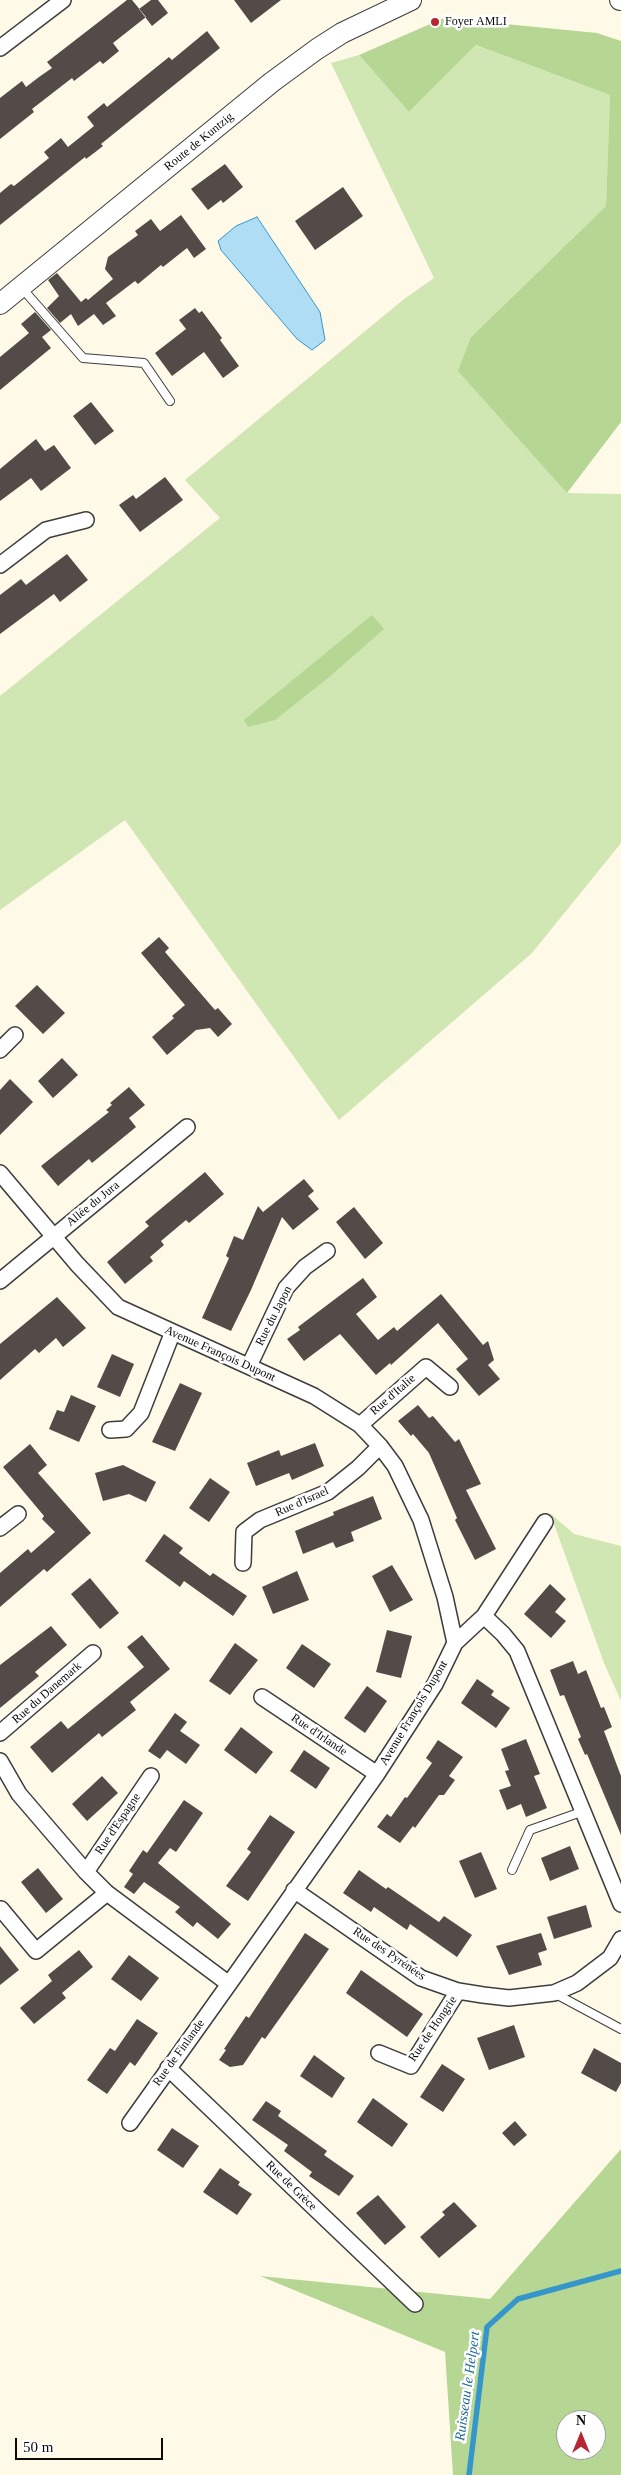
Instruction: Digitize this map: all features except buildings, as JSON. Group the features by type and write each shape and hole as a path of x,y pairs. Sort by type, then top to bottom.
{"street":[{"path":"0,48 63,0"},
{"name":"Route de Kuntzig","path":"0,304 272,82 317,48 342,33 411,0"},
{"path":"0,565 46,530 86,520"},
{"path":"0,1050 15,1035"},
{"name":"Allée du Jura","path":"0,1281 187,1127"},
{"name":"Avenue François Dupont","path":"0,1173 53,1236 118,1308 172,1334 314,1396 360,1425 380,1446 395,1466 421,1520 445,1597 455,1643 434,1684 377,1774 229,1984"},
{"name":"Rue du Japon","path":"249,1366 286,1288 305,1267 327,1251"},
{"path":"110,1430 126,1429 141,1413 172,1334"},
{"name":"Rue d'Italie","path":"360,1425 426,1367 450,1387"},
{"name":"Rue d'Israel","path":"243,1563 244,1532 260,1520 328,1492 358,1468 380,1446"},
{"path":"0,1528 18,1514"},
{"path":"455,1643 484,1616 545,1522"},
{"path":"484,1616 504,1634 517,1651 621,1904"},
{"name":"Rue du Danemark","path":"0,1733 93,1653"},
{"name":"Rue d'Irlande","path":"262,1697 377,1774"},
{"path":"0,1761 19,1794 86,1872 107,1893 229,1984"},
{"name":"Rue d'Espagne","path":"86,1872 151,1776"},
{"name":"Rue des Pyrénées","path":"294,1890 421,1978 458,1991 509,1998 554,1993 577,1983 610,1958 621,1939"},
{"path":"1,1909 36,1952 107,1893"},
{"name":"Rue de Finlande","path":"130,2123 229,1984"},
{"name":"Rue de Hongrie","path":"379,2053 411,2066 458,1991"},
{"name":"Rue de Grèce","path":"168,2068 415,2304"}],"lane":[{"path":"21,287 83,358 144,363 170,401"},
{"path":"512,1870 530,1830 584,1811"},
{"path":"554,1993 621,2030"}],"green space":[{"path":"444,18 597,33 621,41 621,422 567,493 458,371 471,337 606,206 610,95 476,45 409,112 359,55"},
{"path":"476,45 610,95 606,206 471,337 567,493 621,494 621,843 532,953 339,1120 125,820 0,910 0,696 220,518 185,480 404,299 434,278 331,63 359,55 409,112"},
{"path":"372,615 384,629 328,678 275,720 248,727 244,720"},
{"path":"550,1513 574,1534 621,1546 621,1701 604,1663"},
{"path":"621,2149 621,2475 453,2475 445,2352 260,2276 490,2299"}],"water":[{"path":"257,217 320,312 325,340 312,350 297,339 221,250 218,241 236,226"}],"waterway":[{"name":"Ruisseau le Helpert","path":"469,2475 487,2327 518,2299 621,2271"}],"place":[{"name":"Foyer AMLI","path":"435,22"}]}
